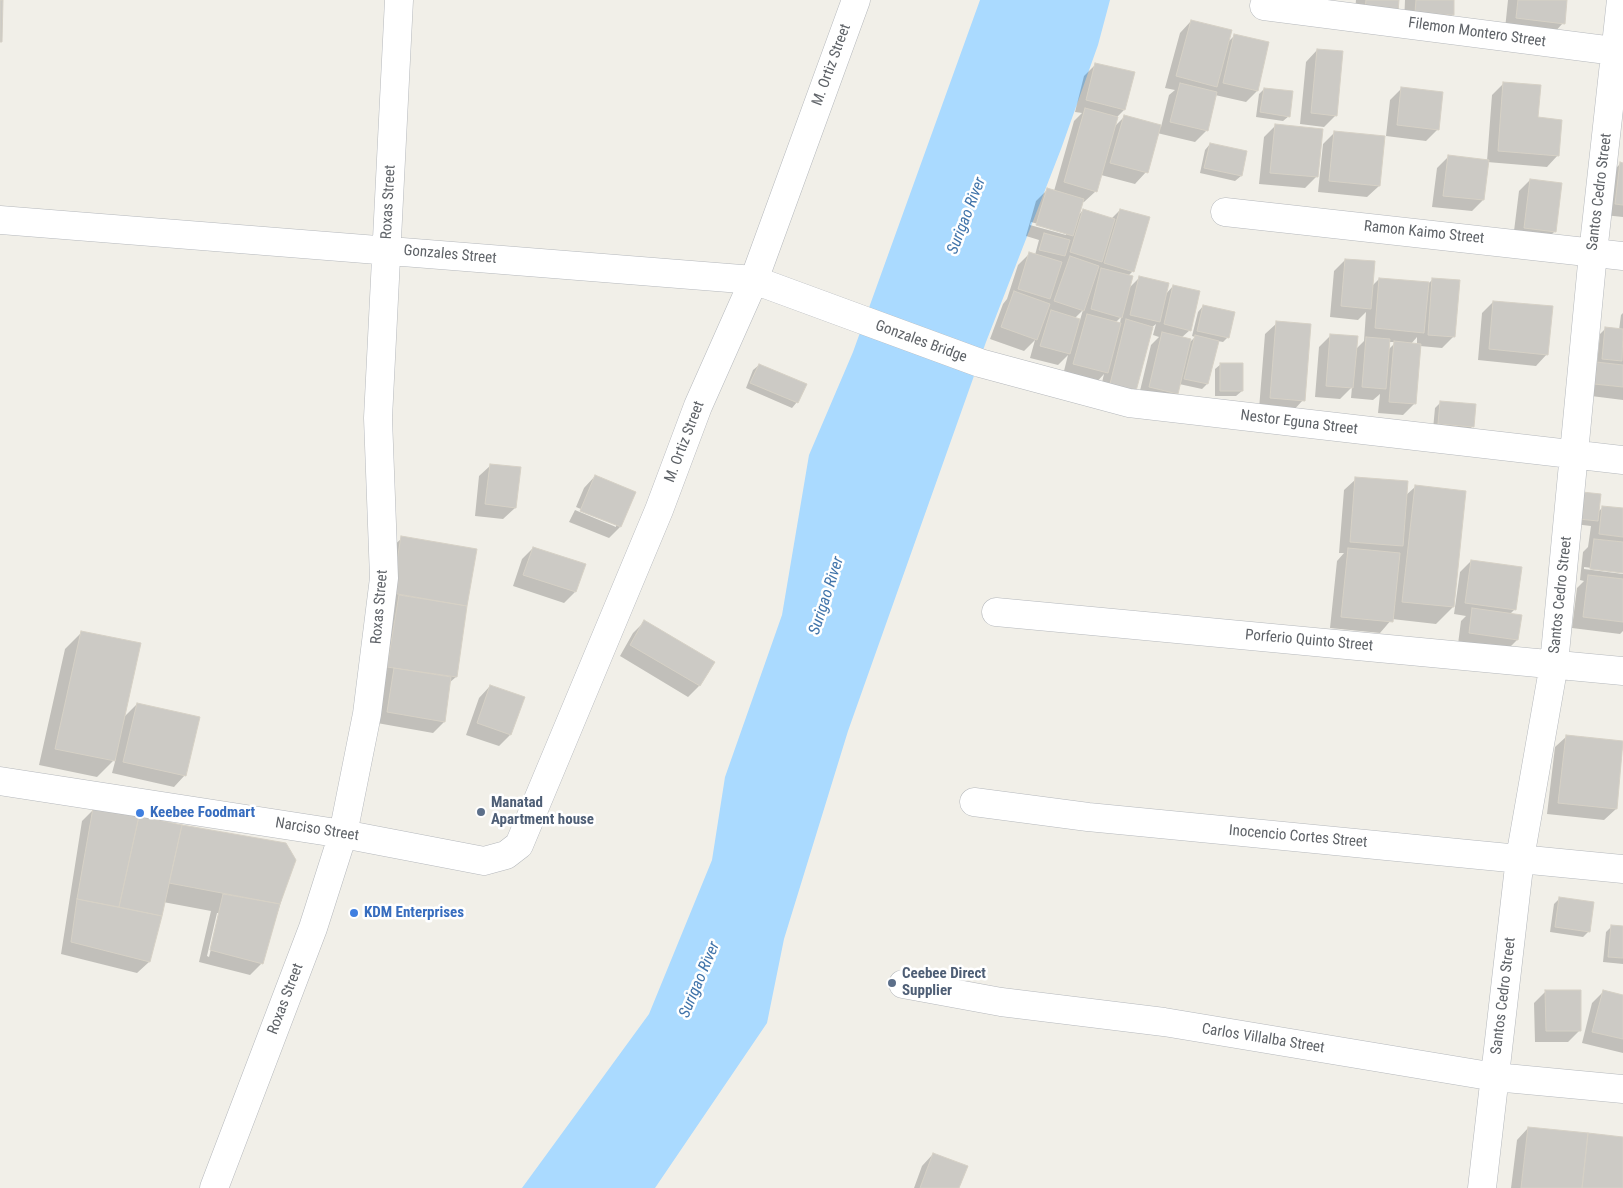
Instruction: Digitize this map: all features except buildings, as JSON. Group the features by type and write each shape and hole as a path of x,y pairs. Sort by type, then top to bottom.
{"street":[{"name":"Roxas Street","path":"214,1188 313,928 343,834 367,714 384,578 378,418 399,0"},
{"name":"M. Ortiz Street","path":"484,861 506,856 518,845 659,510 698,406 754,280 856,0"},
{"name":"Santos Cedro Street","path":"1482,1188 1520,858 1554,664 1593,253 1620,52 1620,0"},
{"name":"Filemon Montero Street","path":"1264,6 1620,52"},
{"name":"Ramon Kaimo Street","path":"1225,212 1623,256"},
{"name":"Gonzales Street","path":"0,220 754,280 863,321"},
{"name":"Gonzales Bridge","path":"863,321 980,363"},
{"name":"Nestor Eguna Street","path":"980,363 1129,403 1623,460"},
{"name":"Porferio Quinto Street","path":"996,612 1623,671"},
{"name":"Narciso Street","path":"0,781 343,834 484,861"},
{"name":"Inocencio Cortes Street","path":"974,802 1098,818 1623,869"},
{"name":"Carlos Villalba Street","path":"903,984 1001,1002 1164,1022 1495,1077 1623,1090"}],"water":[{"name":"Surigao River","path":"980,0 1110,0 1098,45 1061,149 986,342 848,731 784,939 767,1023 655,1188 522,1188 649,1014 712,860 725,777 782,615 809,455 853,352"}],"place":[{"name":"Manatad Apartment house","path":"481,812"},
{"name":"Keebee Foodmart","path":"140,813"},
{"name":"KDM Enterprises","path":"354,913"},
{"name":"Ceebee Direct Supplier","path":"892,983"}]}
